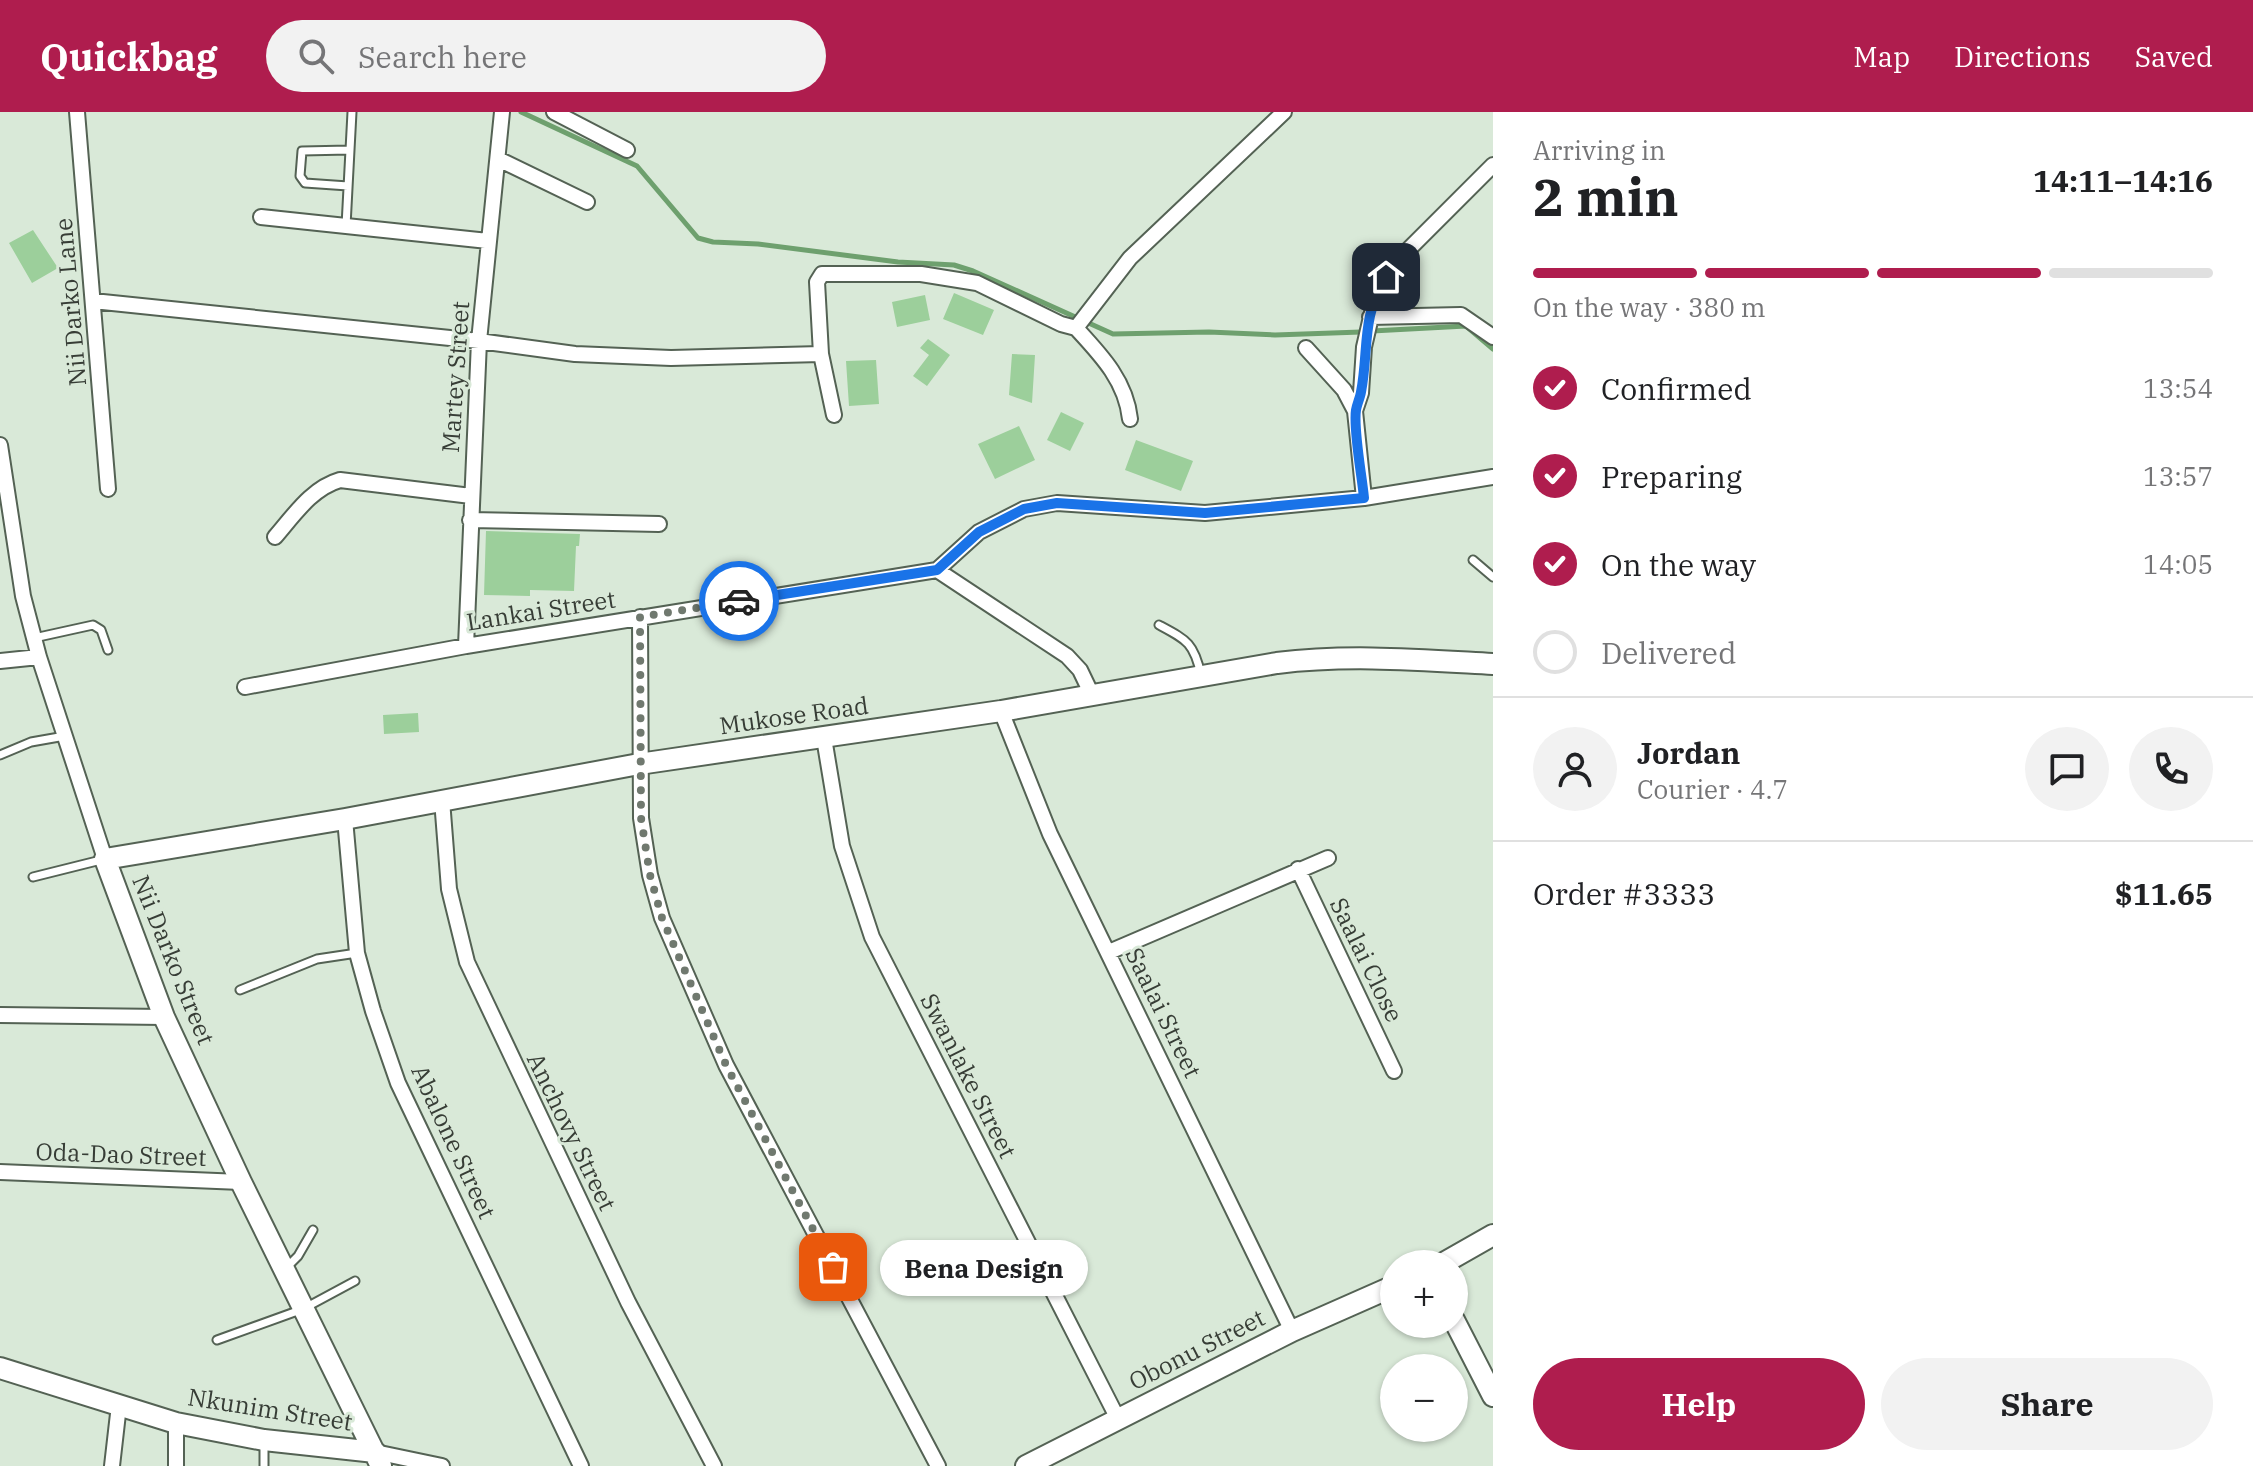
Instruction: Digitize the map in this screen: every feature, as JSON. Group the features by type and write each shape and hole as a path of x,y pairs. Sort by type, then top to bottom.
{"street":[{"name":"Nii Darko Lane","path":"77,112 108,489"},
{"name":"Martey Street","path":"466,646 479,341 502,112"},
{"path":"554,112 627,150"},
{"path":"1078,326 1130,258 1284,112"},
{"path":"498,159 587,202"},
{"path":"1355,411 1361,393 1364,347 1377,291 1395,263 1493,165"},
{"path":"261,217 488,241"},
{"path":"834,415 821,354 817,282 822,274 921,274 977,283 1061,324 1078,326 1109,364 1128,400 1130,419"},
{"path":"93,301 479,341 575,354 655,358 821,354"},
{"path":"1370,317 1461,315 1493,337"},
{"path":"1306,348 1344,390 1355,411 1364,498"},
{"name":"Nii Darko Street","path":"0,445 2,478 23,596 39,657 105,859 164,1017 241,1182 378,1459"},
{"path":"1092,695 1080,670 1067,656 937,570 979,532 1024,509 1057,503 1205,513 1364,498 1493,477"},
{"path":"275,537 316,491 340,480 471,496"},
{"path":"470,520 659,524"},
{"name":"Lankai Street","path":"245,687 466,646 937,570"},
{"path":"640,617 639,764 645,849 662,918 726,1065 938,1466"},
{"path":"0,661 39,657"},
{"name":"Mukose Road","path":"105,859 345,819 639,764 1001,711 1277,663 1337,658 1493,664"},
{"name":"Saalai Street","path":"1001,711 1050,834 1292,1331"},
{"name":"Swanlake Street","path":"824,738 842,846 872,937 1118,1419"},
{"name":"Anchovy Street","path":"442,800 449,889 467,962 628,1302 714,1466"},
{"name":"Abalone Street","path":"345,819 357,953 373,1011 414,1119 581,1466"},
{"path":"1109,952 1328,858"},
{"name":"Saalai Close","path":"1298,869 1394,1071"},
{"path":"0,1015 164,1017"},
{"name":"Oda-Dao Street","path":"0,1172 241,1182"},
{"path":"1467,1250 1493,1235"},
{"name":"Obonu Street","path":"1026,1466 1292,1331 1380,1292"},
{"path":"1463,1338 1493,1396"},
{"name":"Nkunim Street","path":"0,1368 176,1423 378,1459 442,1466"},
{"path":"112,1466 119,1405"},
{"path":"176,1423 176,1466"}],"lane":[{"path":"346,226 352,112"},
{"path":"348,186 305,183 300,176 302,151 349,150"},
{"path":"1473,560 1493,577"},
{"path":"34,638 93,625 101,630 108,650"},
{"path":"1159,625 1191,644 1202,677"},
{"path":"0,755 31,742 65,736"},
{"path":"33,877 105,859"},
{"path":"240,990 317,959 357,953"},
{"path":"284,1269 298,1256 313,1230"},
{"path":"217,1340 303,1309 355,1281"},
{"path":"264,1440 264,1466"}],"building":[{"path":"33,230 58,268 32,283 9,243"},
{"path":"954,293 994,310 983,335 943,319"},
{"path":"925,295 930,320 897,327 892,302"},
{"path":"928,339 950,355 927,386 913,376 929,355 920,348"},
{"path":"1012,354 1035,355 1032,403 1009,395"},
{"path":"876,360 879,404 849,406 846,361"},
{"path":"1061,412 1084,423 1070,451 1047,440"},
{"path":"1019,426 1035,460 995,479 978,444"},
{"path":"1136,440 1193,461 1181,491 1125,470"},
{"path":"486,531 580,534 579,546 576,546 574,591 530,590 530,596 484,595"},
{"path":"418,713 419,732 384,734 383,715"}],"waterway":[{"path":"521,112 637,166 698,238 713,242 954,265 1113,334 1361,332"},
{"path":"1372,331 1466,326 1493,349"}],"way so far":[{"path":"739,601 640,617 639,764 645,849 662,918 726,1065 833,1267"}],"place":[{"name":"Bena Design","path":"833,1267"}],"route":[{"path":"739,601 937,570 979,532 1024,509 1057,503 1205,513 1364,498 1355,411 1361,393 1364,347 1370,317 1377,291 1386,277"}]}
